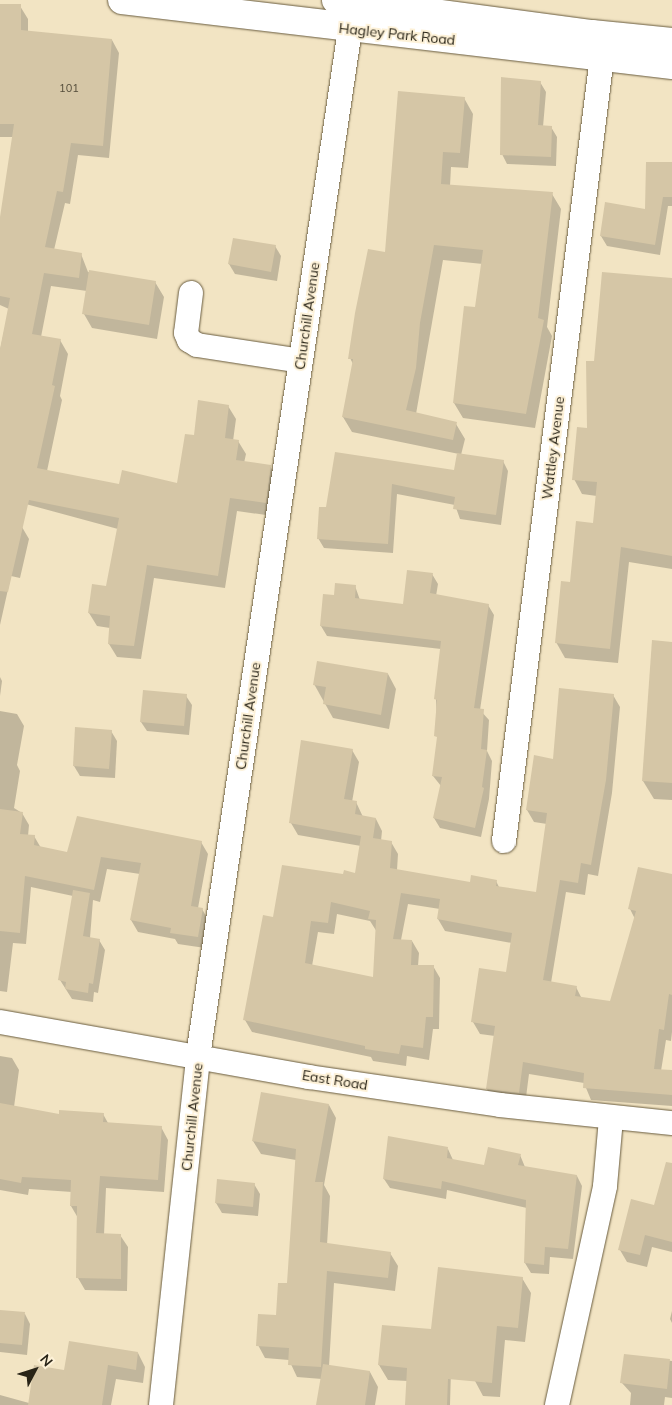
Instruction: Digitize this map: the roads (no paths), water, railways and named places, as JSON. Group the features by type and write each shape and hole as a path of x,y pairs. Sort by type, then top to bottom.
{"main road":[{"name":"Hagley Park Road","path":"122,0 350,29 672,65"},
{"name":"Hagley Park Road","path":"336,0 386,3 592,34 672,42"}],"street":[{"name":"Churchill Avenue","path":"161,1405 198,1056 350,29"},
{"name":"Wattley Avenue","path":"504,841 602,56"},
{"path":"192,294 186,333 189,340 197,345 301,361"},
{"name":"East Road","path":"0,1022 309,1077 611,1119 672,1123"},
{"path":"557,1405 605,1186 611,1119"}]}
